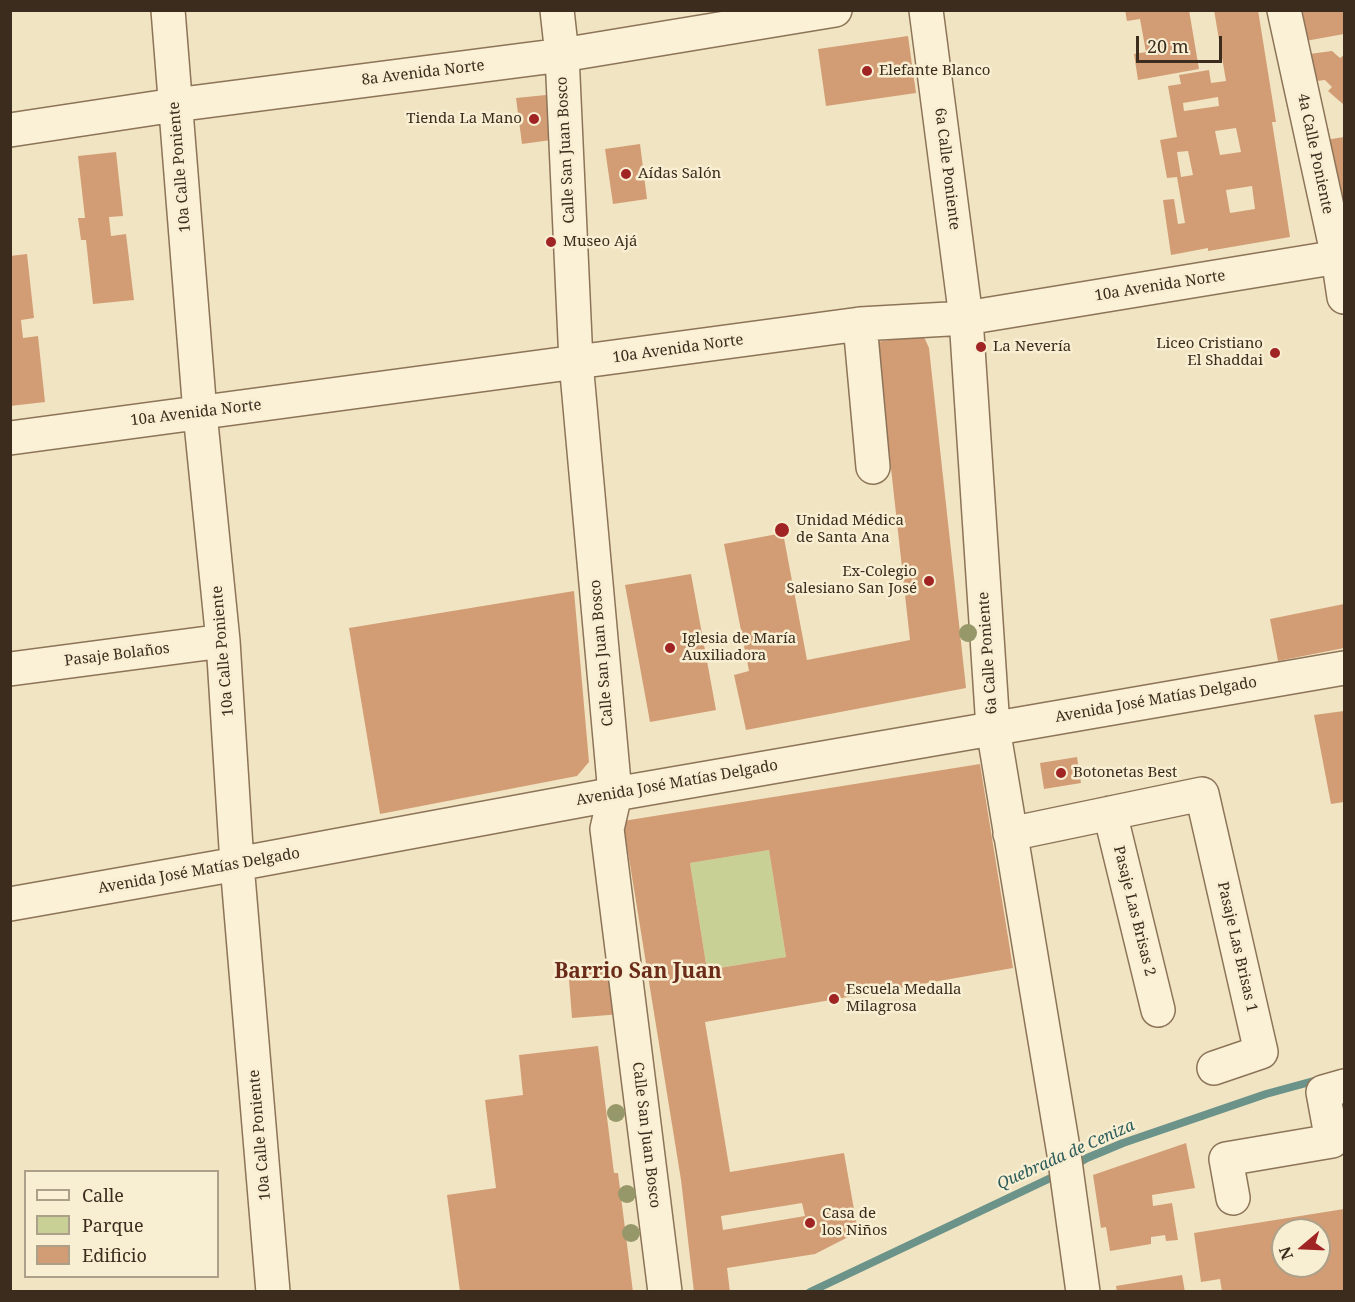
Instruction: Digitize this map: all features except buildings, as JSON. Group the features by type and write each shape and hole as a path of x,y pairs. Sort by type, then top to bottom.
{"street":[{"name":"10a Calle Poniente","path":"168,10 200,413 224,641 237,864 273,1292"},
{"name":"Calle San Juan Bosco","path":"557,10 562,55 576,362 615,794 607,829 665,1292"},
{"name":"8a Avenida Norte","path":"10,130 175,105 562,55 835,10"},
{"name":"6a Calle Poniente","path":"926,10 966,318 993,728 1064,1154 1083,1292"},
{"name":"4a Calle Poniente","path":"1284,10 1341,256 1344,297"},
{"name":"10a Avenida Norte","path":"10,438 860,324 966,318 1341,256"},
{"path":"860,324 873,467"},
{"name":"Pasaje Bolaños","path":"10,669 224,641"},
{"name":"Avenida José Matías Delgado","path":"10,904 615,794 1344,668"},
{"name":"Pasaje Las Brisas 1","path":"1110,813 1202,794 1261,1052 1214,1068"},
{"path":"1010,834 1110,813"},
{"name":"Pasaje Las Brisas 2","path":"1110,813 1158,1010"},
{"path":"1233,1198 1226,1159 1332,1141 1323,1092 1344,1086"}],"green space":[{"path":"769,850 786,957 707,970 690,863"}],"waterway":[{"name":"Quebrada de Ceniza","path":"1073,1166 1123,1143 1266,1094 1321,1079"},
{"name":"Quebrada de Ceniza","path":"810,1292 1059,1174"}],"place":[{"name":"Elefante Blanco","path":"867,71"},
{"name":"Tienda La Mano","path":"534,119"},
{"name":"Aídas Salón","path":"626,174"},
{"name":"Museo Ajá","path":"551,242"},
{"name":"La Nevería","path":"981,347"},
{"name":"Liceo Cristiano El Shaddai","path":"1275,353"},
{"name":"Unidad Médica de Santa Ana","path":"782,530"},
{"name":"Ex-Colegio Salesiano San José","path":"929,581"},
{"name":"Iglesia de María Auxiliadora","path":"670,648"},
{"name":"Botonetas Best","path":"1061,773"},
{"name":"Escuela Medalla Milagrosa","path":"834,999"},
{"name":"Casa de los Niños","path":"810,1223"}],"district":[{"name":"Barrio San Juan","path":"638,972"}]}
